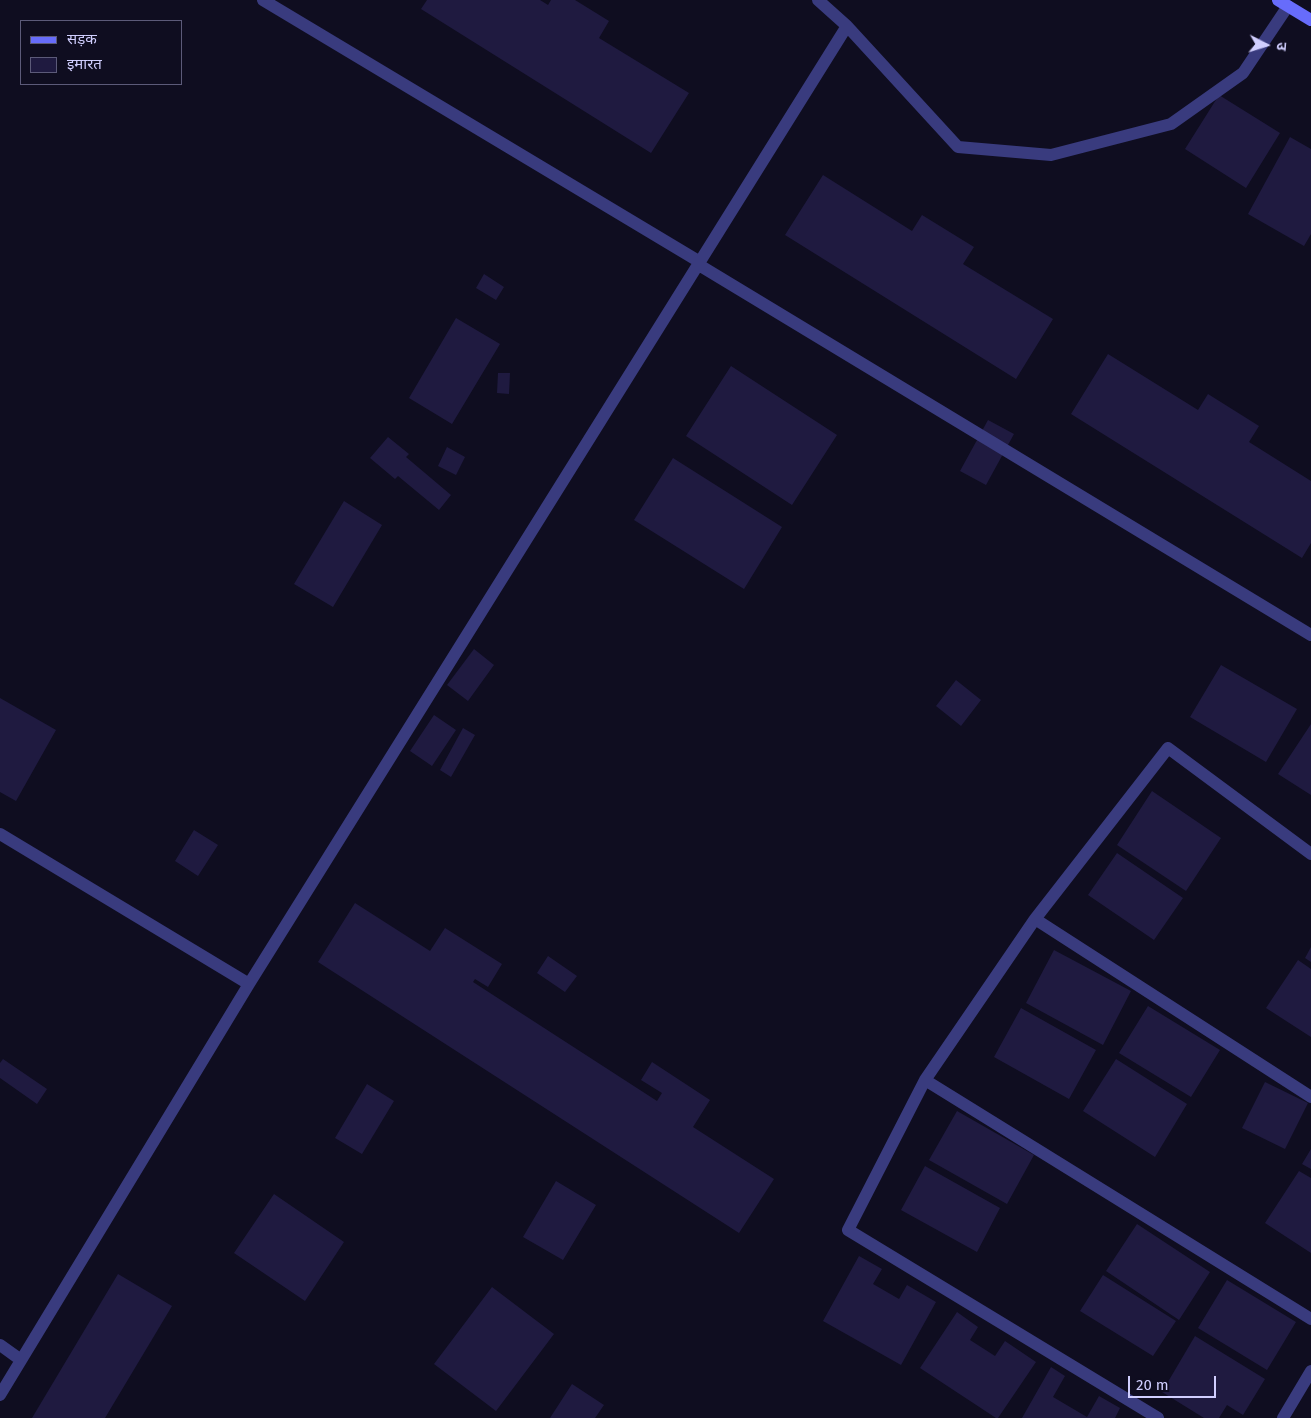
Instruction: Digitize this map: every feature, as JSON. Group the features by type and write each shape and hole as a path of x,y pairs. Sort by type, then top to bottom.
{"main road":[{"path":"1283,3 1311,20"}],"street":[{"path":"263,0 700,262 699,265 1311,635"},
{"path":"826,3 958,146 1051,155 1171,124 1243,73 1283,3"},
{"path":"0,1395 249,984 847,26"},
{"path":"1158,1418 848,1230 925,1080 1035,919 1168,748 1311,854"},
{"path":"0,834 249,984"},
{"path":"1035,919 1311,1097"},
{"path":"925,1080 1311,1319"},
{"path":"0,1345 21,1360"},
{"path":"1283,1418 1311,1371"}],"building":[{"path":"427,0 540,0 548,5 551,0 575,0 609,21 599,38 689,93 651,153 421,9"},
{"path":"1219,95 1280,133 1246,188 1185,149"},
{"path":"1290,137 1311,149 1311,234 1304,246 1248,214"},
{"path":"823,175 912,231 922,215 974,247 963,264 1053,319 1016,379 785,235"},
{"path":"484,274 504,287 496,300 476,288"},
{"path":"456,318 500,344 452,424 409,398"},
{"path":"1108,354 1198,410 1208,394 1259,426 1249,442 1311,481 1311,543 1302,558 1071,414"},
{"path":"731,366 837,435 792,505 686,436"},
{"path":"498,373 510,373 509,394 497,393"},
{"path":"988,420 1014,434 986,485 960,471"},
{"path":"388,437 409,454 406,457 451,495 439,510 398,476 395,479 370,458"},
{"path":"447,447 465,457 456,475 438,466"},
{"path":"673,458 782,527 744,589 634,520"},
{"path":"344,501 382,525 333,607 294,584"},
{"path":"474,649 494,665 468,701 447,685"},
{"path":"1221,665 1297,709 1266,762 1190,717"},
{"path":"956,680 981,700 961,726 936,706"},
{"path":"0,698 56,730 16,801 0,792"},
{"path":"434,715 456,730 432,766 410,751"},
{"path":"1311,724 1311,795 1278,774"},
{"path":"463,728 475,735 451,777 440,770"},
{"path":"1152,791 1221,838 1186,891 1117,845"},
{"path":"194,830 218,845 198,876 175,861"},
{"path":"1117,853 1183,898 1154,940 1088,895"},
{"path":"355,903 430,951 445,928 502,964 488,987 475,979 473,982 657,1101 662,1093 641,1080 652,1062 710,1100 693,1127 774,1179 739,1233 318,962"},
{"path":"1311,947 1311,962 1305,958"},
{"path":"1054,950 1131,991 1103,1045 1026,1003"},
{"path":"548,956 577,976 565,992 537,973"},
{"path":"1298,960 1311,969 1311,1037 1266,1008"},
{"path":"1148,1006 1220,1050 1191,1097 1119,1053"},
{"path":"1021,1008 1096,1050 1069,1099 994,1057"},
{"path":"3,1059 47,1089 37,1104 0,1078 0,1063"},
{"path":"1116,1059 1187,1104 1155,1157 1083,1111"},
{"path":"1265,1082 1308,1103 1285,1149 1242,1128"},
{"path":"367,1084 394,1101 362,1154 335,1138"},
{"path":"957,1111 1034,1155 1007,1204 929,1160"},
{"path":"1311,1149 1311,1169 1302,1164"},
{"path":"925,1166 1000,1208 977,1252 901,1210"},
{"path":"1299,1171 1311,1178 1311,1253 1265,1223"},
{"path":"556,1181 596,1205 563,1260 523,1237"},
{"path":"274,1194 344,1242 305,1301 234,1253"},
{"path":"1137,1224 1210,1272 1179,1320 1106,1271"},
{"path":"859,1256 882,1269 873,1284 899,1299 907,1285 936,1302 901,1365 823,1321"},
{"path":"118,1274 172,1306 105,1418 32,1418"},
{"path":"1103,1275 1176,1321 1153,1356 1080,1311"},
{"path":"1227,1280 1296,1322 1267,1370 1198,1328"},
{"path":"492,1287 554,1334 496,1411 434,1364"},
{"path":"957,1312 978,1327 970,1340 995,1356 1005,1341 1036,1362 998,1418 920,1368"},
{"path":"1195,1336 1265,1379 1243,1415 1227,1405 1219,1418 1204,1418 1162,1392"},
{"path":"1051,1367 1065,1376 1053,1397 1087,1417 1099,1396 1120,1408 1115,1418 1022,1418"},
{"path":"572,1384 604,1405 595,1418 550,1418"}]}
